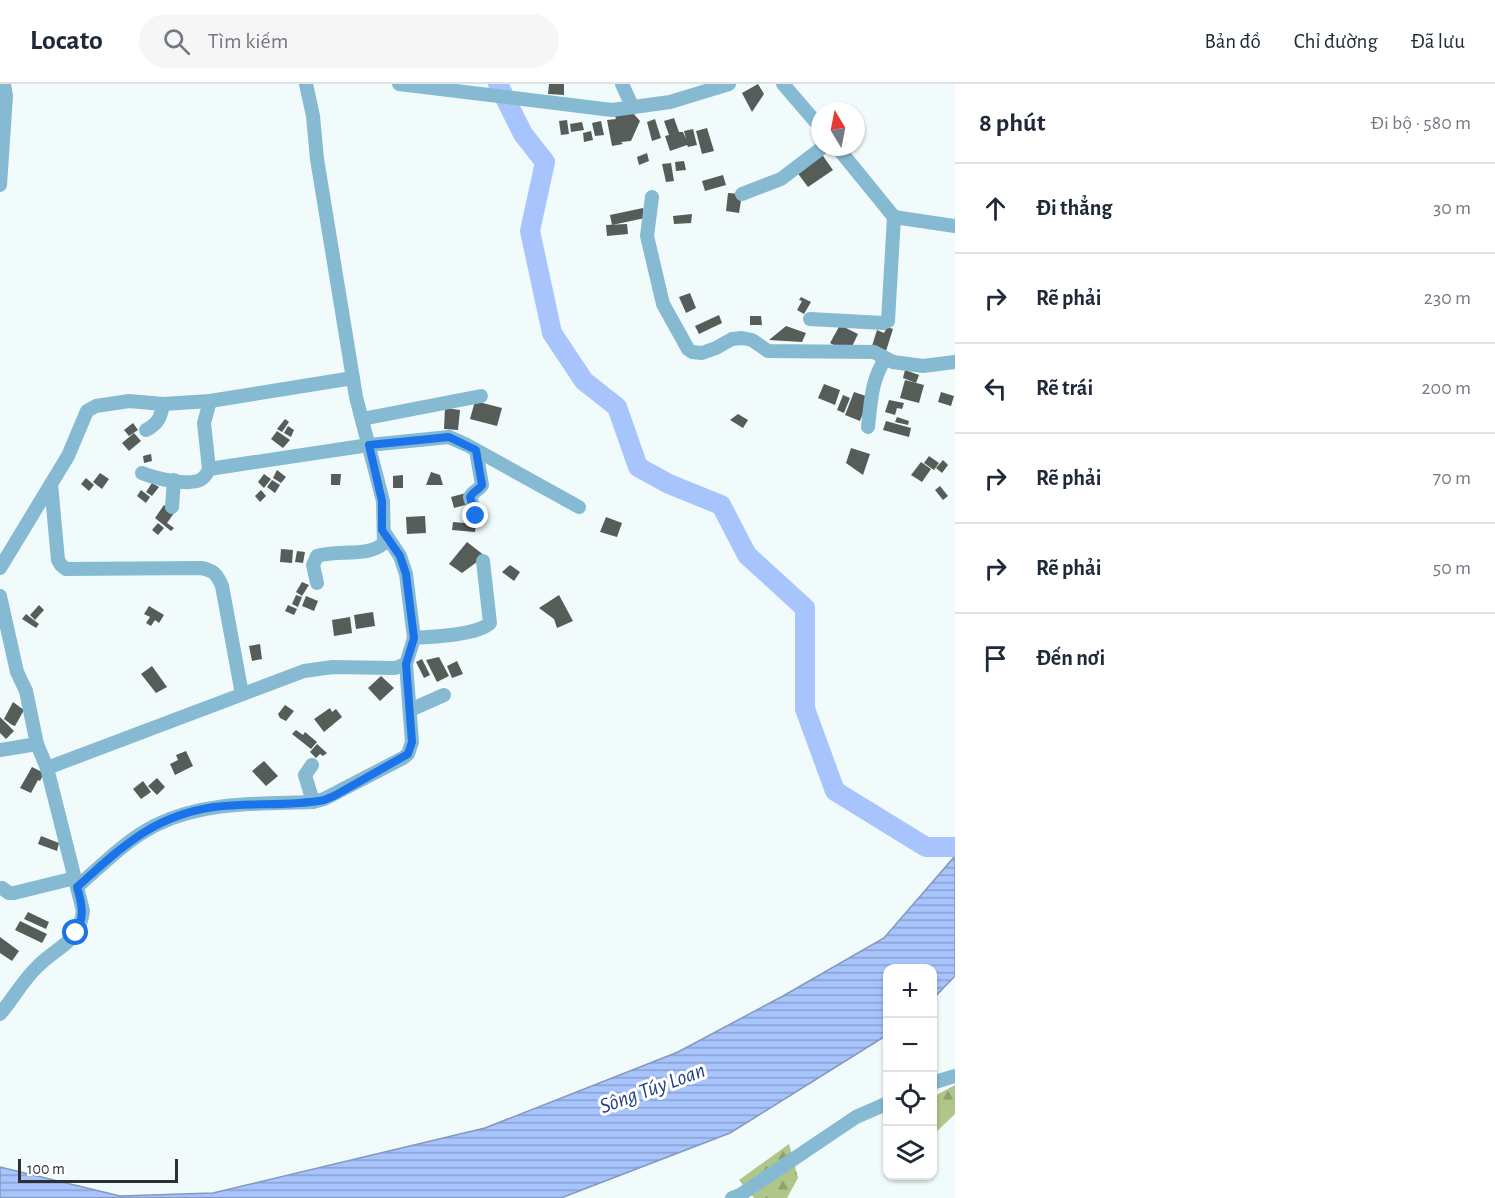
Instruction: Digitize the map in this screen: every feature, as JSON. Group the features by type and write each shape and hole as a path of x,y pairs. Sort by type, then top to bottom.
{"street":[{"path":"0,184 6,96 4,84"},
{"path":"306,84 313,116 317,159 353,378 382,501 384,543 375,550 336,552 317,556 313,565 317,583"},
{"path":"399,84 612,110 669,102 729,84"},
{"path":"622,84 632,106"},
{"path":"783,84 811,117"},
{"path":"742,194 781,178 811,156"},
{"path":"844,156 894,217 955,226"},
{"path":"652,196 647,236 663,304 688,349 693,352 702,353 717,348 732,339 742,338 752,340 768,351 874,352 885,359 901,364 923,366 955,362"},
{"path":"810,319 883,323 888,321 894,217"},
{"path":"868,428 872,384 885,359"},
{"path":"0,567 69,456 87,411 96,406 129,401 164,404 210,401 353,378"},
{"path":"362,419 482,396"},
{"path":"142,473 154,478 194,482 201,480 209,469 204,423 210,401"},
{"path":"146,430 156,425 162,415 164,404"},
{"path":"209,469 369,445 449,437 579,507"},
{"path":"476,450 482,485 470,497 476,516"},
{"path":"172,507 174,480"},
{"path":"51,484 58,560 66,569 201,568 212,570 218,576 222,586 242,694"},
{"path":"2,888 9,893 14,893 76,883 128,842 156,825 185,813 215,807 313,802 334,796 408,754 412,742 406,664 414,638 403,564 382,530"},
{"path":"414,638 460,633 490,623 483,561"},
{"path":"0,596 17,672 26,691 37,744 47,768 83,910 81,924 76,933 37,967 0,1014"},
{"path":"47,768 304,671 333,667 395,668 406,664"},
{"path":"410,710 444,696"},
{"path":"0,750 37,744"},
{"path":"312,765 305,775 313,802"},
{"path":"937,1082 955,1076"},
{"path":"737,1197 856,1117 883,1105"}],"green space":[{"path":"955,1085 955,1114 937,1131 937,1126 937,1095"},
{"path":"789,1144 798,1178 787,1198 754,1198 739,1180"}],"water":[{"name":"Sông Túy Loan","path":"955,856 955,976 937,995 937,964 883,964 883,1037 730,1133 561,1198 0,1198 0,1167 120,1196 213,1193 485,1128 678,1052 783,996 884,938"}],"building":[{"path":"549,84 564,84 564,95 548,94"},
{"path":"758,84 764,94 752,112 742,93"},
{"path":"614,113 633,113 640,121 631,141 612,146 607,120 616,119"},
{"path":"674,118 679,132 683,132 686,139 684,131 693,129 697,145 688,147 687,145 670,151 665,136 669,135 664,121"},
{"path":"655,119 661,138 652,141 647,122"},
{"path":"567,120 569,134 561,135 559,121"},
{"path":"601,121 604,135 595,136 592,123"},
{"path":"582,122 584,130 571,132 570,124"},
{"path":"707,128 714,151 702,154 696,131"},
{"path":"591,131 593,140 584,142 583,133"},
{"path":"647,153 649,161 639,165 637,157"},
{"path":"817,156 823,156 833,170 808,187 796,171"},
{"path":"684,161 686,170 676,171 675,162"},
{"path":"671,163 674,181 666,182 662,164"},
{"path":"723,175 726,185 705,191 702,181"},
{"path":"728,193 742,194 739,213 726,211"},
{"path":"643,208 645,218 612,225 610,215"},
{"path":"692,214 691,223 674,224 673,216"},
{"path":"627,224 628,234 607,236 606,225"},
{"path":"690,293 696,308 686,313 679,297"},
{"path":"801,297 811,302 804,314 797,310 802,301 799,300"},
{"path":"719,315 722,323 699,334 695,326"},
{"path":"750,316 761,316 762,325 750,325"},
{"path":"840,325 858,334 849,353 830,343"},
{"path":"786,326 806,333 802,342 769,340"},
{"path":"887,327 893,329 886,351 872,346 877,330 884,333"},
{"path":"905,370 919,375 916,383 903,378"},
{"path":"905,380 924,385 919,403 900,398"},
{"path":"824,384 840,390 835,405 818,398"},
{"path":"854,392 869,397 860,421 845,415"},
{"path":"941,392 954,396 951,406 938,402"},
{"path":"843,395 850,398 844,413 837,410"},
{"path":"889,400 904,403 902,409 897,408 895,415 885,412"},
{"path":"475,401 502,408 497,426 470,419"},
{"path":"445,408 460,410 458,430 444,429"},
{"path":"738,414 748,420 743,428 730,420"},
{"path":"897,417 909,421 908,425 895,422"},
{"path":"285,419 289,422 282,432 277,429"},
{"path":"886,421 911,428 909,437 883,430"},
{"path":"133,423 138,430 129,436 124,430"},
{"path":"288,426 294,430 291,437 284,433"},
{"path":"277,431 290,440 283,448 271,439"},
{"path":"134,433 141,441 129,451 122,443"},
{"path":"851,448 870,454 863,475 846,463"},
{"path":"151,454 152,461 144,463 143,456"},
{"path":"929,456 939,463 934,470 924,463"},
{"path":"943,460 948,465 942,473 936,468"},
{"path":"921,462 931,469 922,482 911,475"},
{"path":"277,470 286,477 281,483 273,478"},
{"path":"431,472 440,475 443,485 426,485"},
{"path":"100,473 109,479 102,489 93,482"},
{"path":"264,474 271,479 264,488 258,482"},
{"path":"331,474 341,474 340,485 331,485"},
{"path":"403,475 403,488 393,488 393,476"},
{"path":"86,478 94,485 89,491 81,484"},
{"path":"272,480 280,485 275,493 267,487"},
{"path":"152,483 159,487 152,496 146,492"},
{"path":"940,486 948,496 943,500 935,490"},
{"path":"141,490 150,497 146,503 137,496"},
{"path":"261,490 266,496 260,502 255,496"},
{"path":"466,493 469,504 454,508 451,497"},
{"path":"164,505 174,513 167,523 174,528 171,531 155,518"},
{"path":"425,516 426,533 407,534 406,517"},
{"path":"606,517 622,523 617,537 600,532"},
{"path":"453,522 476,524 475,532 452,530"},
{"path":"158,523 164,528 158,535 152,530"},
{"path":"467,542 485,556 462,573 449,564"},
{"path":"281,549 293,550 292,563 280,562"},
{"path":"297,551 305,552 303,563 295,562"},
{"path":"510,565 520,572 514,581 502,572"},
{"path":"302,582 309,585 302,596 296,592"},
{"path":"296,595 302,597 298,607 292,604"},
{"path":"559,595 573,621 557,628 554,619 539,608"},
{"path":"306,596 318,601 314,611 302,606"},
{"path":"39,605 44,610 35,620 30,615"},
{"path":"288,605 297,609 294,615 285,611"},
{"path":"149,606 164,615 159,623 155,620 151,626 146,623 150,617 144,614"},
{"path":"373,612 375,626 356,629 354,615"},
{"path":"26,614 39,624 36,628 22,619"},
{"path":"350,617 352,633 334,636 332,620"},
{"path":"260,644 262,659 252,661 249,646"},
{"path":"439,657 449,676 437,682 426,660"},
{"path":"422,659 430,675 424,678 416,662"},
{"path":"457,661 463,674 452,678 447,666"},
{"path":"152,666 167,687 156,693 141,674"},
{"path":"381,676 394,688 380,701 368,688"},
{"path":"13,702 24,710 15,726 4,719"},
{"path":"285,705 294,711 286,721 278,714"},
{"path":"330,708 332,712 336,709 342,717 324,732 314,719"},
{"path":"0,717 14,731 6,739 0,733"},
{"path":"296,730 303,735 305,732 317,742 311,749 292,734"},
{"path":"317,744 327,753 323,756 320,754 316,758 310,752"},
{"path":"186,751 193,766 175,775 170,764 178,760 176,755"},
{"path":"264,761 278,776 266,786 252,771"},
{"path":"32,767 44,773 31,793 20,788"},
{"path":"157,778 165,787 157,795 148,786"},
{"path":"143,781 151,792 141,799 133,789"},
{"path":"41,836 59,843 57,851 38,844"},
{"path":"28,912 49,922 46,929 24,919"},
{"path":"20,921 47,934 42,943 15,930"},
{"path":"0,937 19,951 12,961 0,953"}],"waterway":[{"path":"498,84 523,134 545,162 530,231 552,333 584,381 617,407 638,467 669,484 721,505 747,555 805,608 805,709 835,791 926,847 955,847"}],"route":[{"path":"76,933 81,924 83,910 77,887 128,842 156,825 185,813 215,807 324,800 408,754 412,742 406,664 414,638 406,574 400,556 382,530 382,501 369,445 449,437 476,450 482,485 470,497 476,516"}]}
